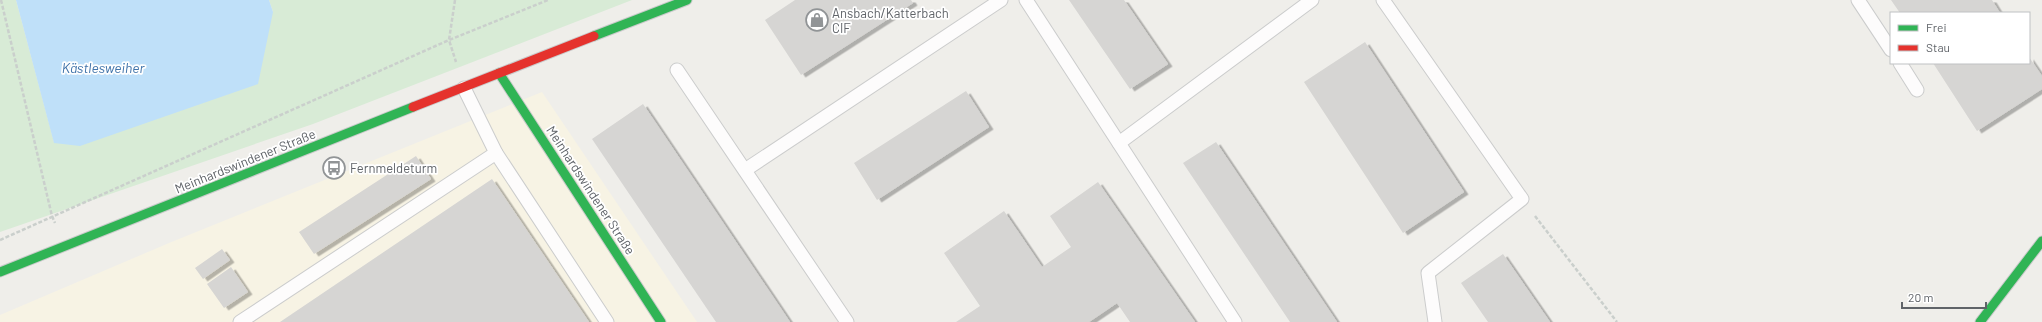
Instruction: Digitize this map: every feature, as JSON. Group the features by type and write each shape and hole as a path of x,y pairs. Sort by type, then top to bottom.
{"street":[{"name":"Meinhardswindener Straße","path":"0,272 67,244 687,0"},
{"name":"Meinhardswindener Straße","path":"499,73 661,322"},
{"path":"1980,322 2042,241"}],"lane":[{"path":"745,170 1001,0"},
{"path":"1026,0 1235,322"},
{"path":"1119,143 1312,0"},
{"path":"1383,0 1522,199 1428,273 1435,322"},
{"path":"1858,0 1890,48"},
{"path":"1901,64 1917,90"},
{"path":"677,70 847,322"},
{"path":"464,88 496,153 607,322"},
{"path":"240,322 496,153"}],"path":[{"path":"1,0 52,216 67,244"},
{"path":"449,40 454,0"},
{"path":"0,240 449,40 548,0"},
{"path":"1522,199 1617,322"}],"shaded area":[{"path":"542,92 697,322 0,322 0,315 169,243"}],"green space":[{"path":"0,0 16,0 54,142 273,12 269,0 632,0 313,124 0,232"}],"water":[{"name":"Kästlesweiher","path":"16,0 269,0 273,12 258,84 80,146 54,143"}],"building":[{"path":"795,0 911,0 913,3 801,75 765,20"},
{"path":"1069,0 1124,0 1168,64 1130,89"},
{"path":"1891,0 1992,0 1999,12 1899,12"},
{"path":"1365,42 1464,192 1403,233 1304,82"},
{"path":"2030,58 2042,76 2042,89 1977,131 1934,64 2030,64"},
{"path":"966,91 989,127 877,200 854,163"},
{"path":"643,104 790,322 716,322 592,139"},
{"path":"1216,142 1337,322 1290,322 1183,163"},
{"path":"416,156 431,179 314,254 299,232"},
{"path":"492,179 589,322 280,322"},
{"path":"1098,182 1195,322 1130,322 1117,303 1089,322 956,322 980,306 944,253 1004,211 1042,267 1071,247 1050,216"},
{"path":"222,249 230,260 203,279 195,268"},
{"path":"1503,254 1550,322 1488,322 1461,283"},
{"path":"231,267 248,292 224,308 207,284"}],"traffic: fast":[{"path":"594,36 687,0"},
{"path":"499,73 661,322"},
{"path":"0,272 413,107"},
{"path":"1980,322 2042,241"}],"traffic: jam":[{"path":"413,107 594,36"}],"place":[{"name":"Ansbach/Katterbach CIF","path":"817,20"},
{"name":"Fernmeldeturm","path":"334,168"}]}
